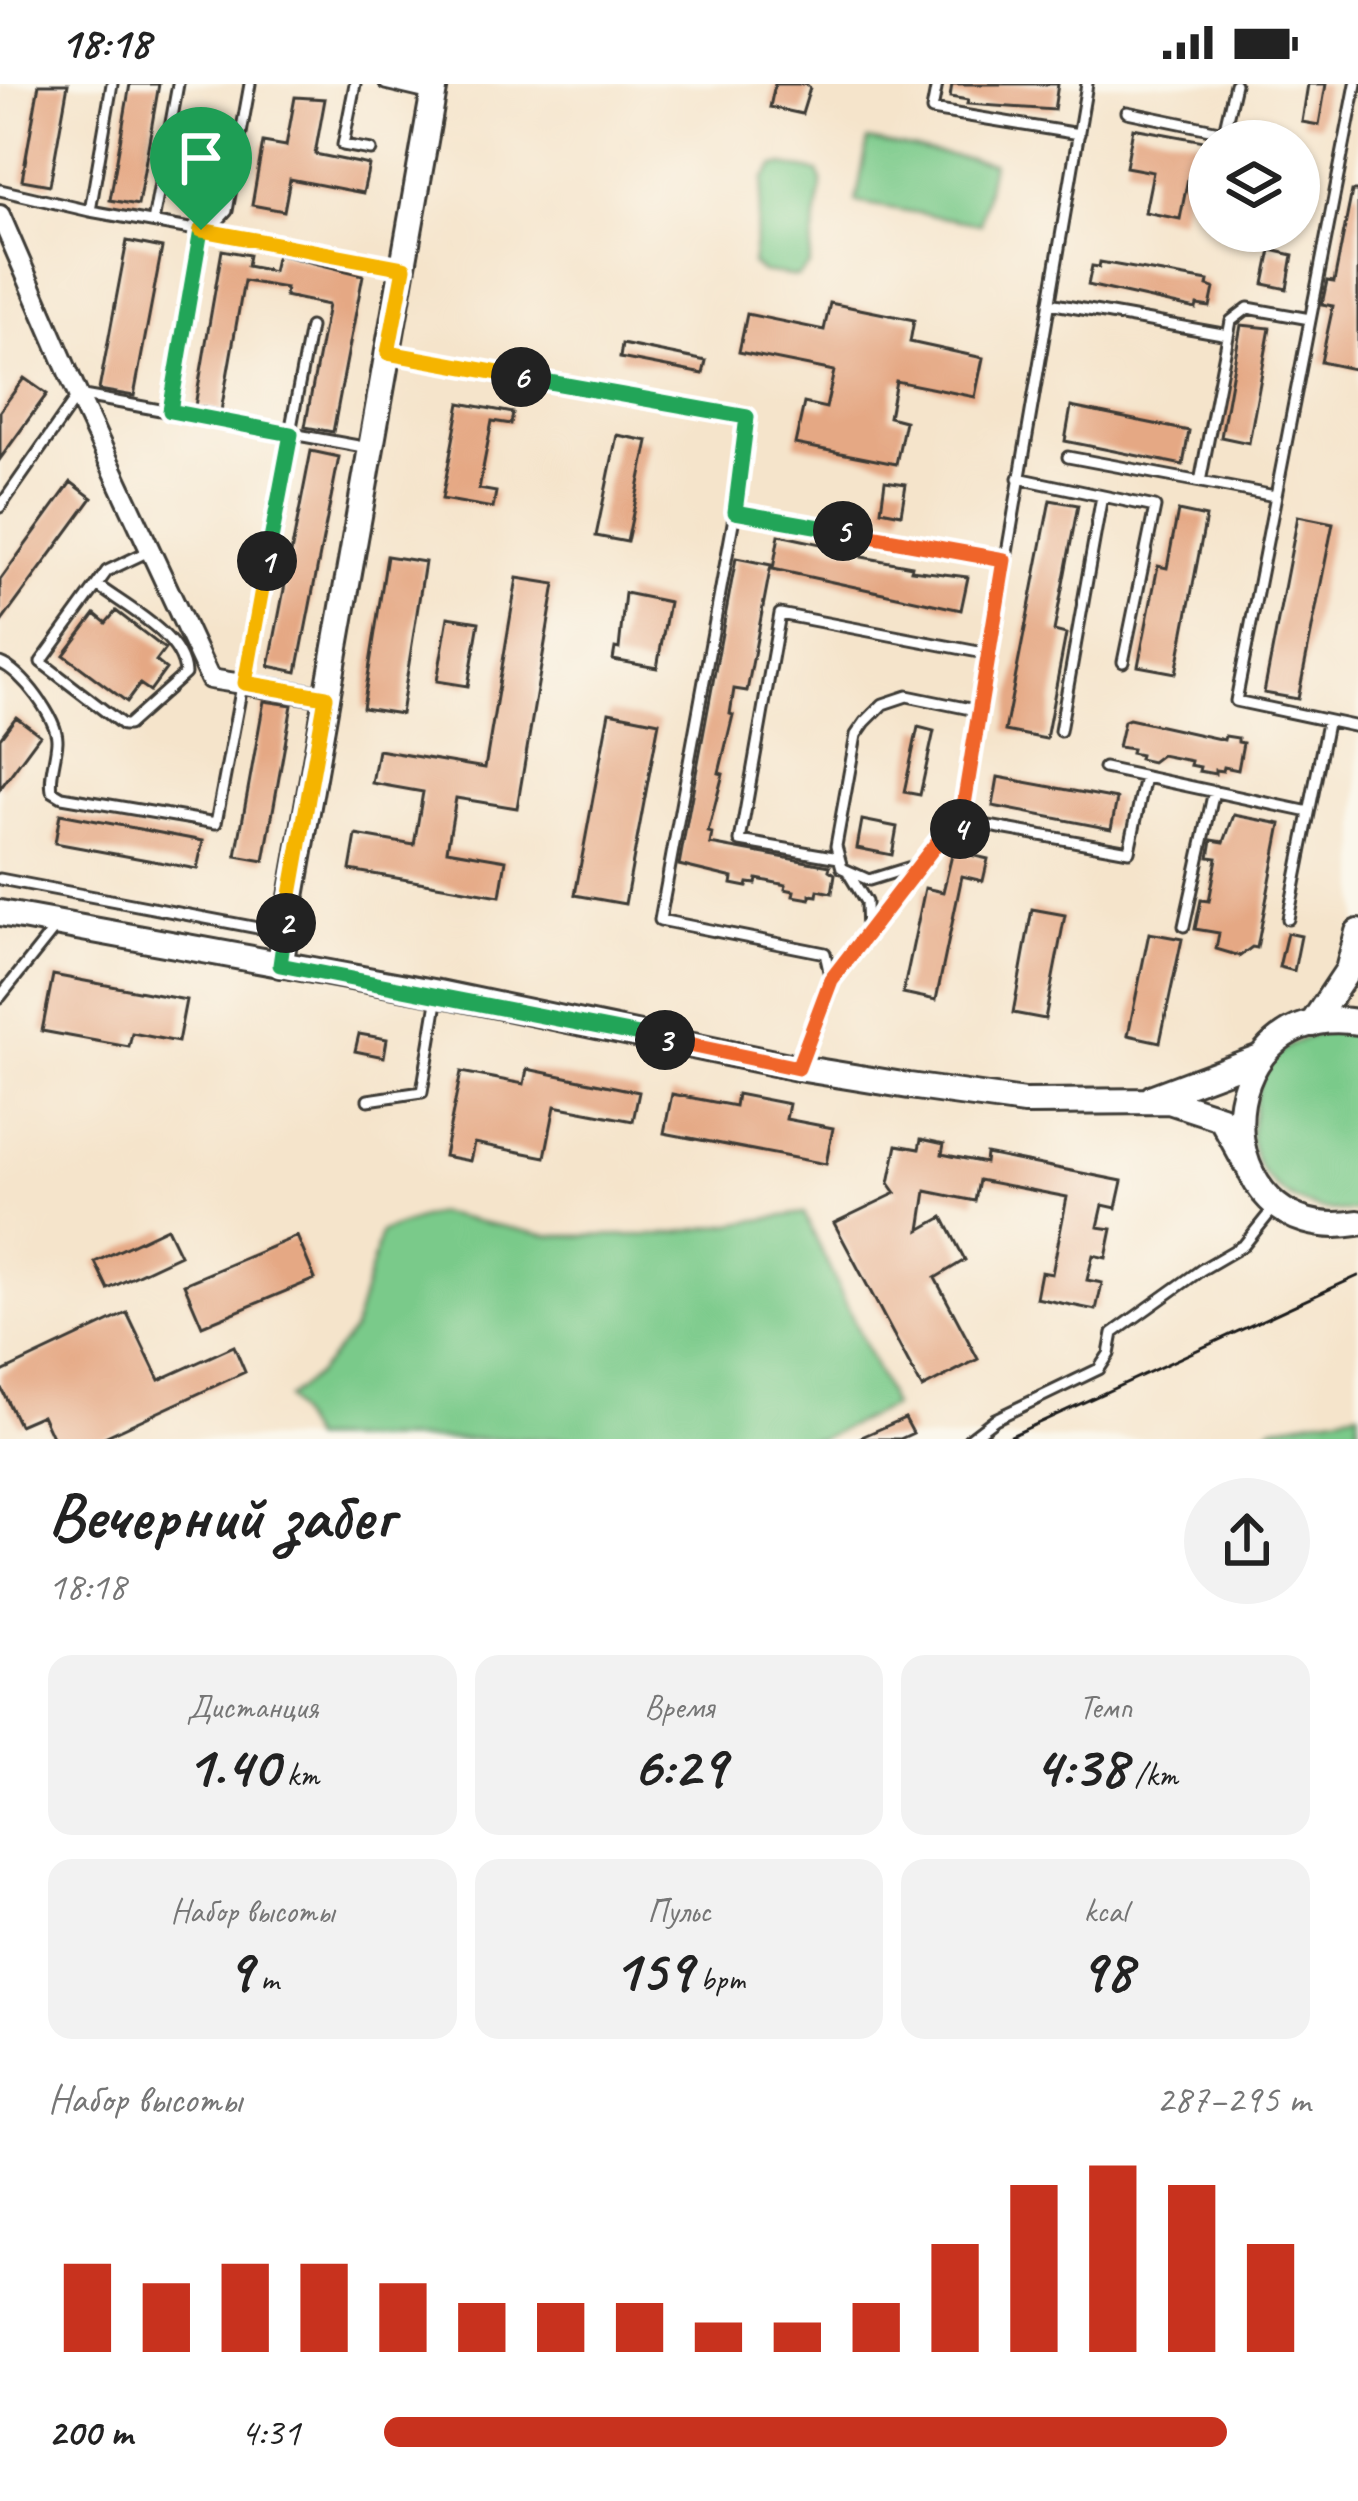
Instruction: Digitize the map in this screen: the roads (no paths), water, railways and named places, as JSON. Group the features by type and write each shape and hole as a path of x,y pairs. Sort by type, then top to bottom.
{"main road":[{"path":"280,965 434,90"},
{"path":"0,914 439,993 798,1068 1024,1102 1148,1099 1186,1104 1222,1118 1258,1185 1277,1204 1317,1223 1352,1229"},
{"path":"1312,1024 1348,970 1358,932"},
{"path":"1245,1162 1238,1108 1262,1056 1285,1036 1312,1024 1358,1022"},
{"path":"1148,1099 1262,1056"}],"street":[{"path":"0,215 210,679 326,697"}],"lane":[{"path":"90,211 112,84"},
{"path":"153,222 178,84"},
{"path":"170,411 201,230 227,212 250,84"},
{"path":"355,84 344,145 371,150"},
{"path":"385,84 434,90"},
{"path":"937,84 932,110 1079,134"},
{"path":"798,1068 831,980 946,831 959,834 1087,84"},
{"path":"1127,112 1224,132 1235,84"},
{"path":"1356,84 1236,701 1358,728"},
{"path":"0,190 404,268"},
{"path":"1049,303 1228,335"},
{"path":"1200,482 1231,321 1249,308 1310,320"},
{"path":"0,663 12,667 58,735 52,791 216,823 310,327"},
{"path":"388,353 747,417 735,512 660,920 824,953 831,980"},
{"path":"0,507 78,395 372,449"},
{"path":"1068,457 1275,496"},
{"path":"1018,478 1155,507 1123,662"},
{"path":"1060,731 1102,496"},
{"path":"735,512 1004,560"},
{"path":"97,585 177,647 186,669 128,724 123,725 41,662 97,585 112,567 151,550"},
{"path":"838,858 740,841 780,614 989,654"},
{"path":"867,935 866,902 838,858 836,846 856,735 883,704 907,696 980,711"},
{"path":"1288,919 1327,723"},
{"path":"1105,768 1310,812"},
{"path":"962,821 1129,851 1145,777"},
{"path":"1184,926 1214,791"},
{"path":"848,872 869,880 921,864"},
{"path":"0,879 284,933"},
{"path":"0,997 58,924"},
{"path":"0,978 14,980"},
{"path":"368,1100 422,1092 439,993"},
{"path":"969,1439 995,1419 1099,1369 1113,1334 1244,1245 1277,1204"}],"tram line":[{"path":"1004,1439 1358,1276"}]}
